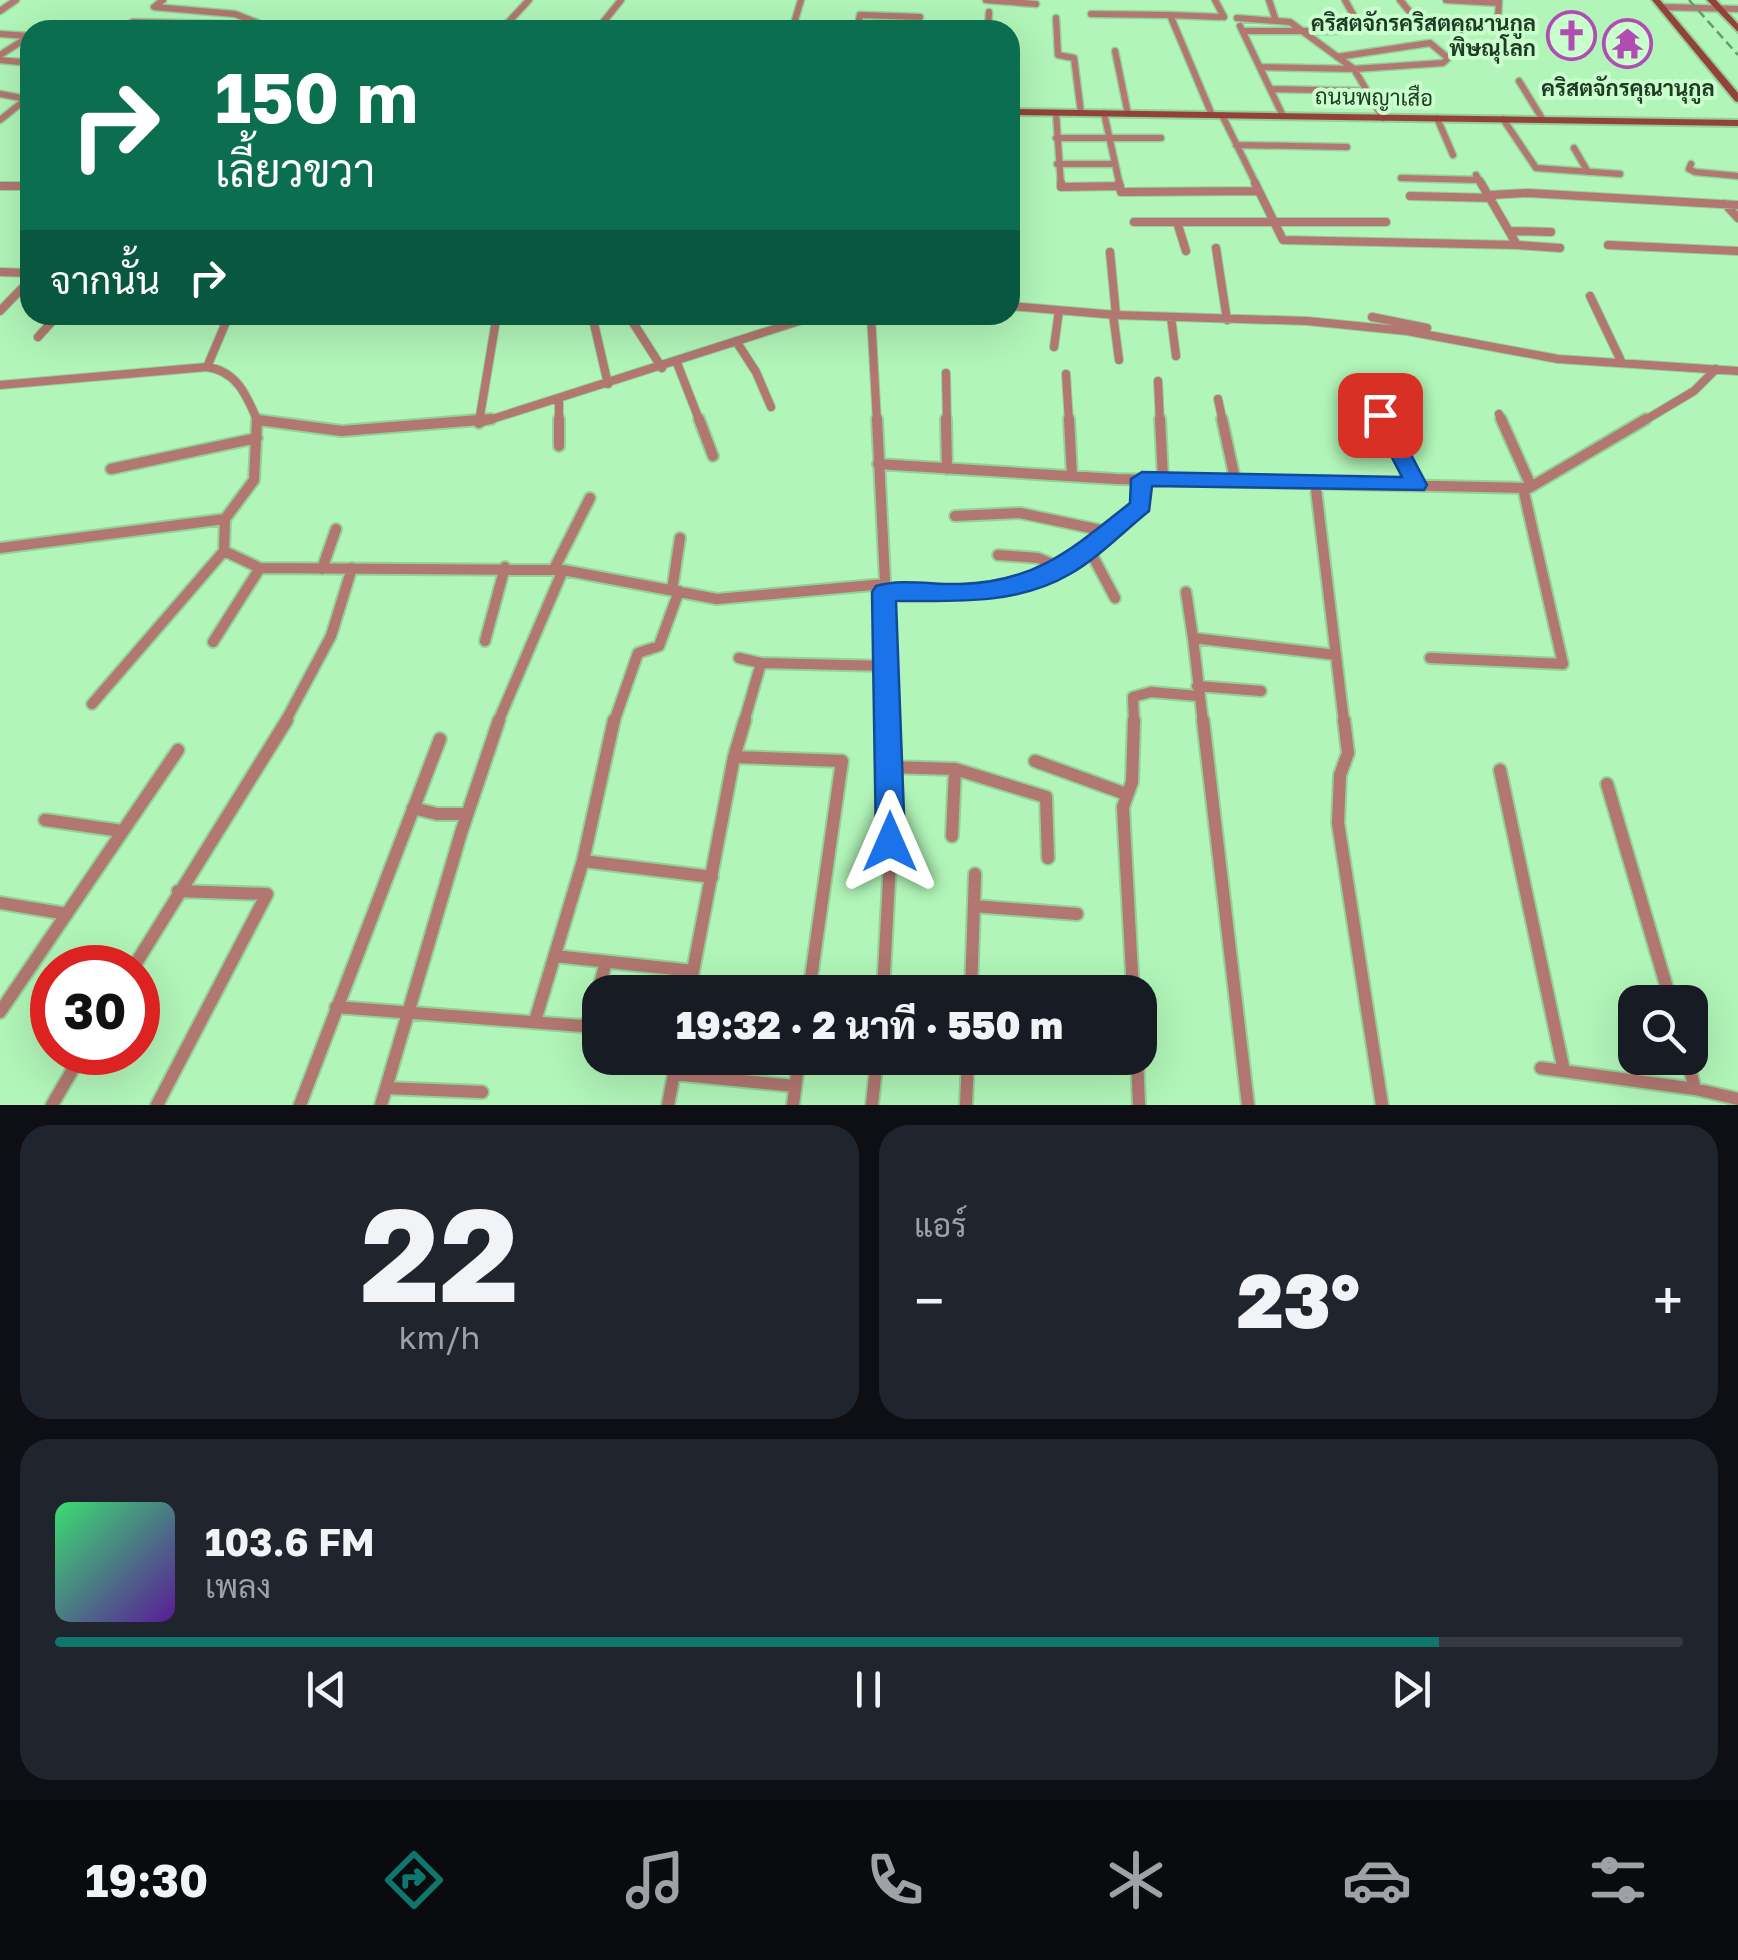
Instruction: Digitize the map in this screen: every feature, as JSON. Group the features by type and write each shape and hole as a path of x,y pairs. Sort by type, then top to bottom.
{"street":[{"path":"0,11 16,0"},
{"path":"164,0 154,7 233,14 250,20"},
{"path":"233,14 241,0"},
{"path":"510,20 528,0"},
{"path":"605,20 621,0"},
{"path":"986,0 1036,4"},
{"path":"1215,0 1220,17"},
{"path":"1269,0 1276,21"},
{"path":"1345,0 1361,28"},
{"path":"1400,0 1420,24"},
{"path":"1243,31 1498,19 1499,1 1446,0"},
{"path":"1711,0 1738,29"},
{"path":"1659,4 1738,8"},
{"path":"1659,4 1738,100"},
{"path":"989,20 990,12"},
{"path":"1091,14 1290,22 1354,70 1383,118"},
{"path":"859,20 860,15 920,17"},
{"path":"1170,15 1283,240 1560,248"},
{"path":"1056,18 1058,55 1074,58 1081,113"},
{"path":"1236,18 1282,116"},
{"path":"1260,67 1354,70 1443,63 1448,58 1430,43 1337,57"},
{"path":"1115,51 1128,114"},
{"path":"1519,81 1543,120"},
{"path":"1270,89 1367,91"},
{"path":"0,120 20,104"},
{"name":"ถนนพญาเสือ","path":"1020,112 1738,123"},
{"path":"1056,112 1061,187 1120,186"},
{"path":"1104,113 1121,192 1258,190"},
{"path":"1437,118 1453,154"},
{"path":"1503,119 1534,167 1620,174"},
{"path":"1056,138 1160,138"},
{"path":"1236,145 1347,147"},
{"path":"1574,148 1588,172"},
{"path":"1057,164 1115,164"},
{"path":"1691,164 1693,172 1738,176"},
{"path":"1401,178 1478,177 1517,245"},
{"path":"1518,182 1526,194"},
{"path":"1410,196 1526,194 1738,204"},
{"path":"1626,198 1632,208"},
{"path":"1726,204 1738,218"},
{"path":"1134,222 1386,222"},
{"path":"1177,222 1186,251"},
{"path":"1509,231 1550,232"},
{"path":"1608,245 1738,251"},
{"path":"1216,248 1227,320"},
{"path":"1110,252 1119,360"},
{"path":"0,311 20,288"},
{"path":"1590,296 1622,363"},
{"path":"1020,307 1115,315 1307,321 1558,359 1738,371"},
{"path":"1054,346 1059,310"},
{"path":"1171,317 1176,356"},
{"path":"1372,317 1441,332 1465,342"},
{"path":"38,337 49,325"},
{"path":"207,366 225,325"},
{"path":"594,325 608,384"},
{"path":"635,325 662,368"},
{"path":"258,420 342,431 479,424 678,363 785,325"},
{"path":"871,325 890,767 891,918 885,975"},
{"path":"479,424 494,326"},
{"path":"736,341 771,407"},
{"path":"678,363 713,456"},
{"path":"0,385 207,366 233,375 258,420 254,480 225,519 224,551 92,704"},
{"path":"878,464 1142,479 1527,487 1694,392 1716,369"},
{"path":"946,374 946,468"},
{"path":"1066,374 1072,476"},
{"path":"1158,381 1164,478"},
{"path":"559,398 559,446"},
{"path":"1218,399 1234,479"},
{"path":"1430,658 1564,664 1527,487 1499,414"},
{"path":"1380,415 1417,485"},
{"path":"111,470 257,438"},
{"path":"224,551 260,568 559,570 717,599 884,588 964,593 1020,586 1062,568 1141,506 1142,479"},
{"path":"1315,481 1348,752 1340,775 1338,823 1382,1105"},
{"path":"381,1105 510,688 590,498"},
{"path":"954,516 1020,513 1110,532"},
{"path":"0,548 225,519"},
{"path":"322,569 336,529"},
{"path":"535,1021 584,861 621,701 638,654 659,646 675,591 680,538"},
{"path":"1089,548 1115,598"},
{"path":"998,555 1028,556 1062,568"},
{"path":"485,641 505,567"},
{"path":"212,642 260,568"},
{"path":"146,945 287,725 335,629 352,568"},
{"path":"1186,592 1222,862 1248,1105"},
{"path":"1193,638 1336,654"},
{"path":"739,658 760,663 887,666"},
{"path":"692,975 734,758 760,663"},
{"path":"1132,975 1123,807 1132,782 1135,756 1133,697 1151,692 1261,691"},
{"path":"300,1105 440,739"},
{"path":"1,1009 178,750"},
{"path":"734,758 842,761 811,975"},
{"path":"1035,761 1126,794"},
{"path":"890,767 955,769 1046,797 1048,858"},
{"path":"952,836 955,769"},
{"path":"1500,770 1564,1072"},
{"path":"1606,784 1666,985"},
{"path":"414,808 437,814 468,814"},
{"path":"46,820 122,832"},
{"path":"584,861 712,877"},
{"path":"972,975 975,874"},
{"path":"157,1105 267,894 178,890"},
{"path":"0,904 66,914"},
{"path":"974,906 1077,914"},
{"path":"555,956 693,972"},
{"path":"336,1007 582,1026 590,1021 606,962"},
{"path":"1541,1068 1695,1089 1738,1099"},
{"path":"52,1105 70,1075"},
{"path":"668,1105 673,1075"},
{"path":"683,1075 795,1086"},
{"path":"793,1105 797,1075"},
{"path":"872,1105 875,1075"},
{"path":"966,1105 967,1075"},
{"path":"1138,1075 1139,1105"},
{"path":"1691,1075 1695,1089"},
{"path":"386,1088 482,1092"}],"railway":[{"path":"1689,0 1738,55"}],"place":[{"name":"คริสตจักรคริสตคุณานุกูล พิษณุโลก","path":"1571,36"},
{"name":"คริสตจักรคุณานุกูล","path":"1628,44"}],"route":[{"path":"890,842 890,715 884,592 964,593 1020,586 1062,568 1141,506 1142,479 1417,485 1380,415"}]}
